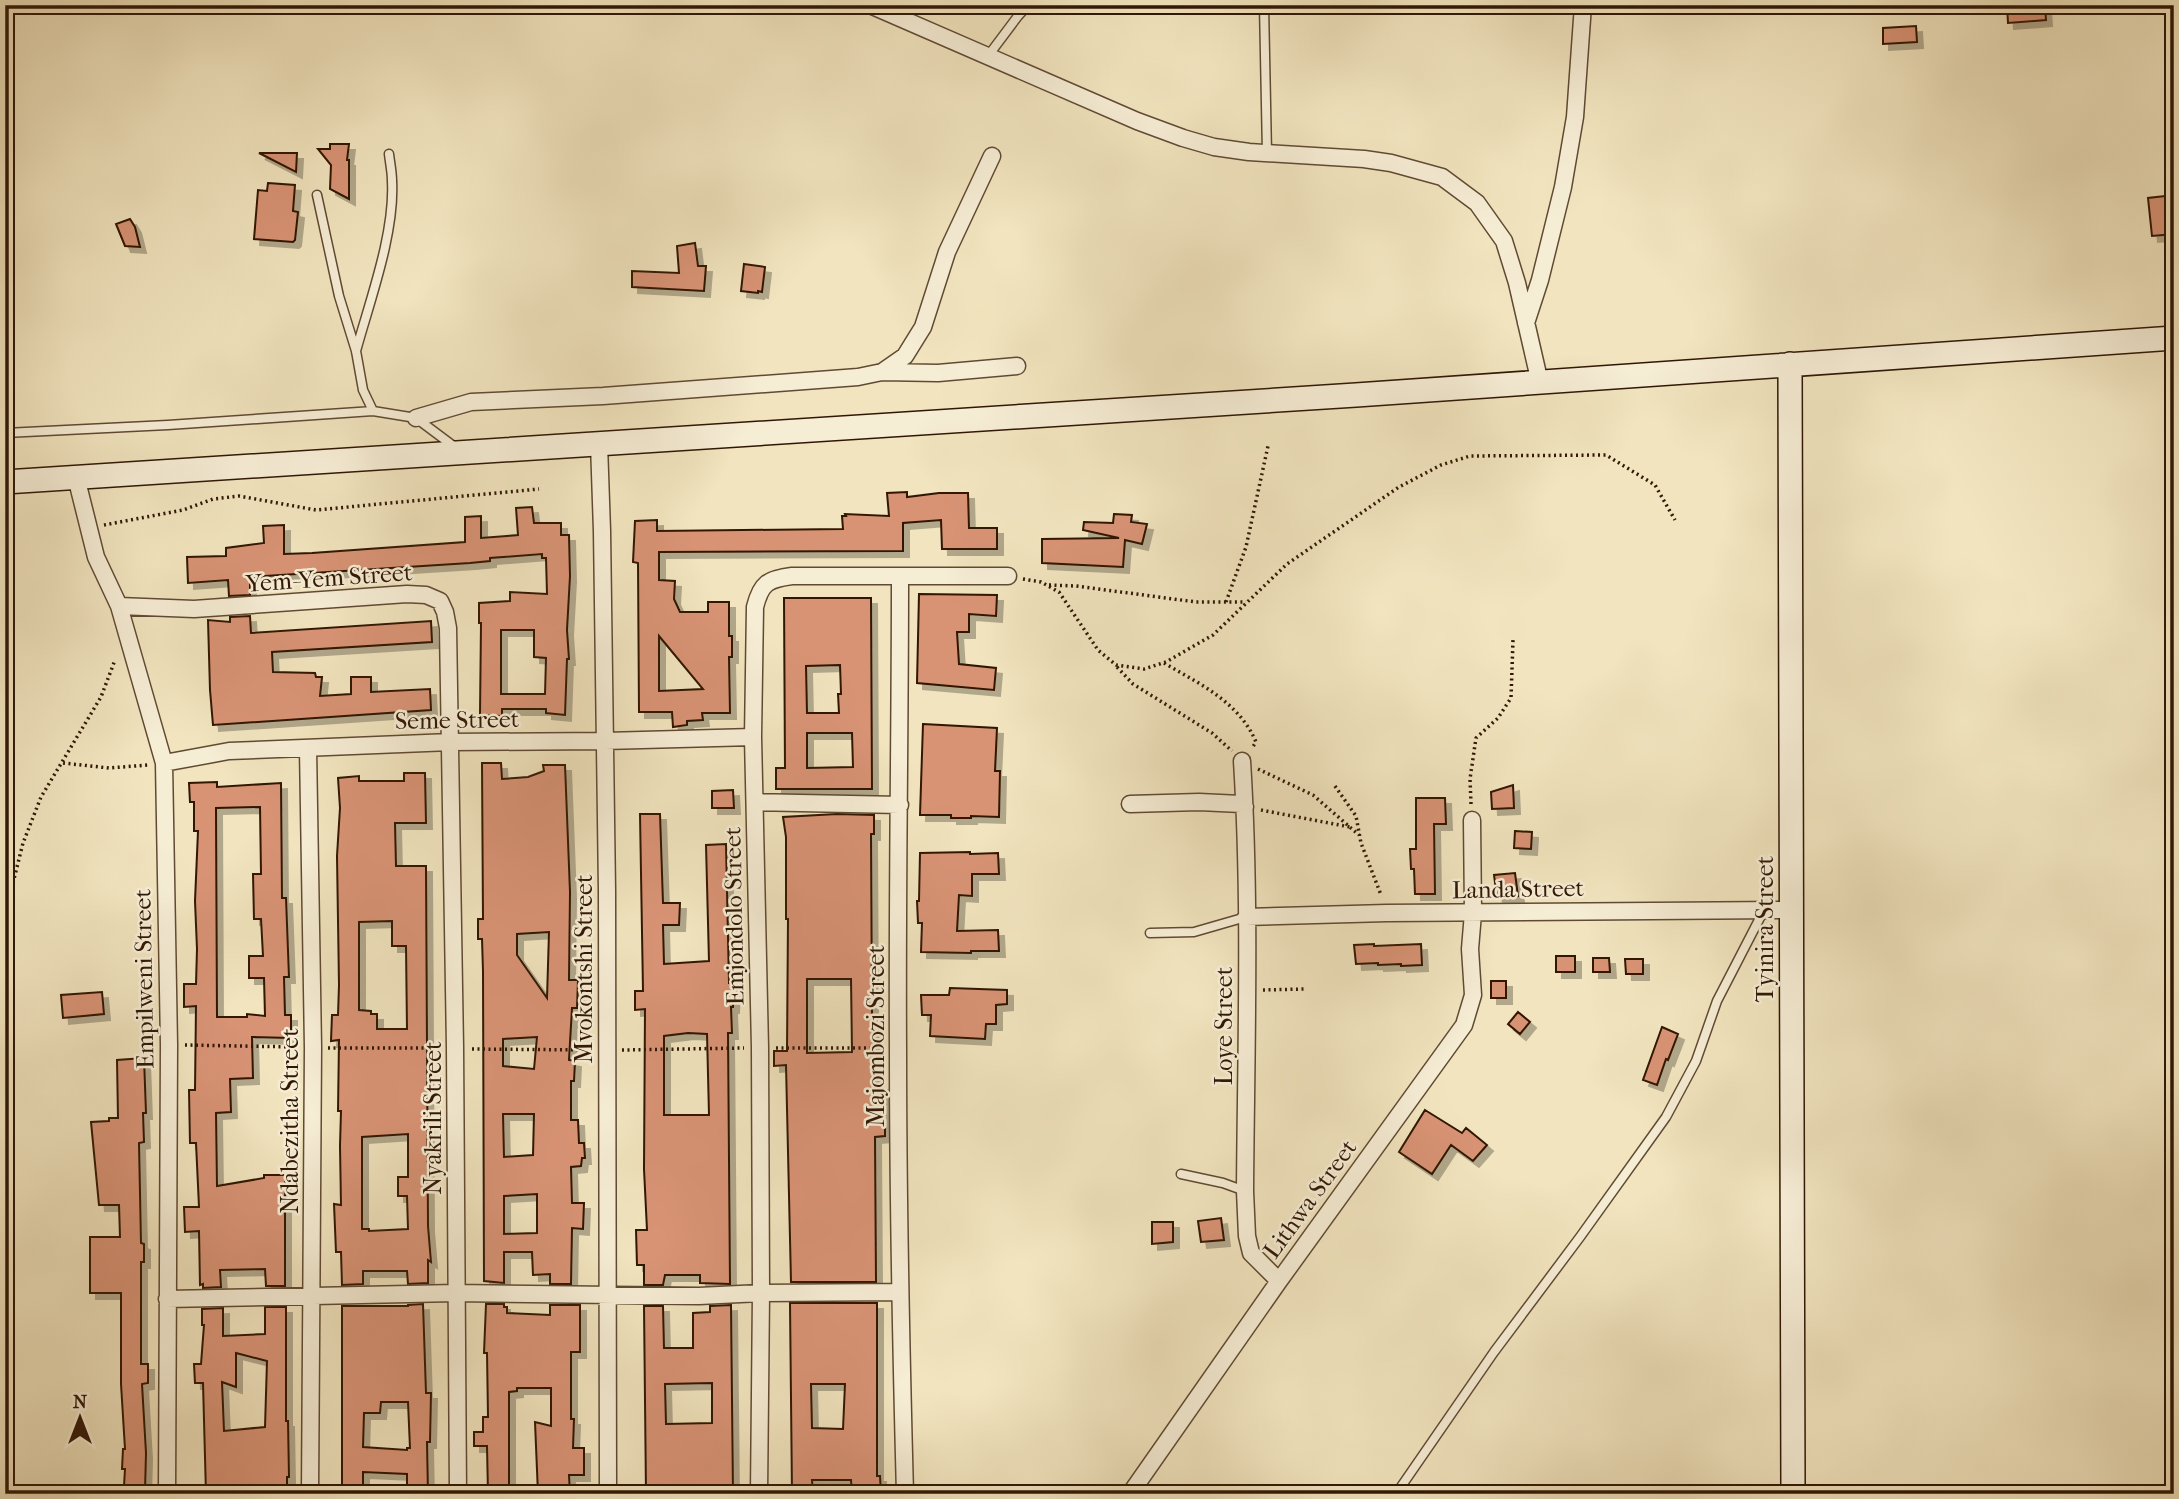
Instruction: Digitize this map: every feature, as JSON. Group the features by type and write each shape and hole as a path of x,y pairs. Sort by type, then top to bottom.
{"main road":[{"path":"5,482 1540,383 2172,337"},
{"name":"Tyinira Street","path":"1790,364 1793,1494"}],"street":[{"path":"870,5 1137,121 1183,138 1214,147 1267,154 1355,158 1391,163 1442,177 1477,203 1504,241 1517,283 1540,383"},
{"path":"1526,323 1540,280 1563,187 1574,117 1583,5"},
{"path":"882,372 905,356 923,327 947,252 992,156"},
{"path":"416,418 471,402 603,396 858,377 882,372 939,373 1017,366"},
{"name":"Mvokontshi Street","path":"599,444 605,741 608,1494"},
{"name":"Empilweni Street","path":"76,477 96,557 119,606 164,764 169,1045 167,1494"},
{"name":"Emjondolo Street","path":"759,1494 760,1048 752,737 755,607 759,591 766,583 777,578 792,576 1007,576"},
{"name":"Majombozi Street","path":"900,577 898,1048 905,1494"},
{"name":"Yem-Yem Street","path":"119,606 194,610 426,594 440,601 448,628 451,741"},
{"name":"Seme Street","path":"164,764 229,751 451,741 752,737"},
{"name":"Nyakrili Street","path":"451,741 456,1048 458,1494"},
{"name":"Ndabezitha Street","path":"308,748 313,1048 310,1494"},
{"name":"Loye Street","path":"1242,761 1247,990 1247,1236 1251,1253 1279,1281"},
{"path":"755,802 900,806"},
{"path":"1130,804 1199,802 1241,804 1245,807"},
{"name":"Lithwa Street","path":"1130,1494 1279,1281 1464,1025 1473,995 1470,949 1473,913 1472,820"},
{"name":"Landa Street","path":"1246,917 1387,913 1791,910"},
{"path":"167,1300 456,1293 699,1296 900,1292"}],"lane":[{"path":"988,56 1028,5"},
{"path":"1264,5 1267,154"},
{"path":"356,351 388,226 392,183 388,154"},
{"path":"317,195 339,296 356,351 363,390 373,411"},
{"path":"5,433 373,411 416,418 462,452"},
{"path":"1396,1494 1494,1352 1666,1117 1696,1061 1717,1001 1765,909"},
{"path":"1150,933 1194,932 1246,917"},
{"path":"1181,1174 1245,1191"}],"path":[{"path":"1226,602 1246,547 1268,446"},
{"path":"1116,666 1144,669 1164,663 1213,635 1287,564 1399,487 1441,465 1470,456 1606,455 1655,485 1675,520"},
{"path":"88,528 183,510 213,499 239,496 316,510 539,489"},
{"path":"1007,576 1041,582 1059,592 1098,650 1133,684 1212,733 1242,761 1312,795 1359,835"},
{"path":"1047,585 1076,586 1196,603 1248,601"},
{"path":"1472,820 1470,779 1476,738 1498,718 1511,698 1513,640"},
{"path":"5,915 23,843 41,797 101,697 115,664 116,653"},
{"path":"1164,663 1209,690 1237,711 1249,725 1256,741 1242,761"},
{"path":"63,763 109,768 164,764"},
{"path":"1335,786 1356,816 1359,835 1387,913"},
{"path":"1245,807 1350,827"},
{"path":"1247,990 1304,989"},
{"path":"169,1045 607,1050 898,1048"}],"building":[{"path":"2007,5 2045,5 2046,20 2008,23"},
{"path":"1916,26 1917,42 1883,44 1883,28"},
{"path":"330,144 349,144 349,199 330,189 331,165 318,149 330,149"},
{"path":"259,153 297,153 296,172"},
{"path":"268,183 295,185 293,211 298,212 293,242 254,239 258,190 267,191"},
{"path":"2174,195 2174,234 2152,236 2148,198"},
{"path":"130,219 140,247 125,246 116,224"},
{"path":"695,243 698,266 706,266 704,291 632,287 632,271 679,273 677,246"},
{"path":"744,264 765,267 762,292 741,291"},
{"path":"907,492 907,497 968,493 969,528 997,528 997,549 942,549 941,520 903,523 903,551 659,552 659,580 675,581 674,599 680,612 708,612 708,602 729,602 729,636 732,636 732,657 729,657 730,713 702,713 703,720 687,721 687,725 673,727 672,712 639,712 638,563 633,562 635,521 657,520 657,531 843,529 842,516 846,516 845,514 889,516 887,493","holes":["659,636 703,689 659,691"]},
{"path":"532,507 534,523 561,523 561,535 569,535 569,659 565,715 546,713 546,709 502,709 502,716 480,715 479,603 510,601 510,592 547,594 546,558 542,558 542,554 490,558 490,561 470,563 250,577 250,595 229,596 228,580 188,583 187,557 226,556 226,548 264,543 263,526 284,525 284,554 312,553 465,542 465,517 481,516 481,538 518,535 516,508","holes":["501,630 534,630 534,657 546,658 545,694 501,694"]},
{"path":"1114,514 1132,515 1131,522 1147,524 1142,544 1125,540 1123,567 1042,563 1042,539 1119,538 1083,530 1084,522 1113,523"},
{"path":"919,594 997,595 996,616 969,614 969,632 957,632 959,664 996,668 994,690 917,683"},
{"path":"784,598 871,598 872,789 776,789 776,768 785,768","holes":["840,665 839,713 807,713 806,666","807,733 852,733 853,767 807,768"]},
{"path":"250,616 251,633 431,621 432,642 272,652 273,672 315,673 316,677 322,677 320,696 351,694 351,677 371,677 371,692 430,689 431,710 213,725 208,620 230,622 230,617"},
{"path":"923,724 997,728 995,771 1000,771 999,817 951,818 951,815 920,815"},
{"path":"482,763 501,763 502,779 528,777 544,771 543,765 565,765 570,892 569,980 578,980 577,1008 572,1008 569,1060 575,1061 574,1081 571,1081 571,1120 578,1120 579,1143 584,1143 585,1158 582,1158 581,1166 571,1167 572,1203 584,1203 583,1229 572,1228 571,1284 550,1284 550,1274 533,1275 532,1252 504,1252 504,1283 484,1281 483,971 482,939 478,939 478,919 483,919","holes":["549,932 547,998 517,955 517,934","537,1037 534,1069 503,1066 503,1039","503,1114 534,1114 533,1155 504,1157","537,1194 537,1233 504,1234 504,1196"]},
{"path":"404,773 425,773 426,823 395,823 396,866 426,866 428,1226 431,1262 428,1260 428,1283 408,1284 407,1271 363,1271 363,1284 342,1285 341,1252 336,1252 334,1204 341,1205 339,1040 331,1041 332,1015 338,1015 339,985 338,778 359,776 359,781 404,781","holes":["392,921 392,946 406,946 407,1029 377,1029 377,1014 359,1010 359,922","408,1134 408,1177 398,1177 398,1196 407,1196 408,1229 362,1229 362,1137"]},
{"path":"217,782 217,787 281,783 282,898 286,898 289,977 284,977 285,1015 291,1015 291,1038 252,1037 253,1078 230,1079 231,1112 216,1113 217,1186 264,1178 264,1175 285,1175 285,1286 266,1286 265,1269 220,1270 221,1287 203,1288 203,1284 200,1285 199,1231 185,1232 184,1207 199,1207 196,1143 190,1143 189,1090 195,1090 196,1006 184,1007 184,984 196,984 197,949 195,901 198,831 194,831 194,802 190,802 189,783","holes":["260,807 261,874 253,874 254,919 261,919 263,956 249,956 249,978 264,978 265,1016 247,1014 247,1017 217,1017 216,808"]},
{"path":"1513,785 1514,808 1492,809 1491,792"},
{"path":"733,790 734,808 712,808 712,791"},
{"path":"1416,798 1445,798 1446,824 1434,824 1435,894 1415,894 1410,849 1416,849"},
{"path":"640,814 660,814 663,903 680,903 679,925 663,925 664,964 709,961 706,845 726,844 729,983 734,983 732,1033 728,1033 730,1284 700,1283 700,1275 665,1275 663,1285 644,1285 644,1265 637,1265 636,1230 647,1230 644,1169 645,1009 635,1010 635,991 643,991","holes":["707,1034 709,1115 664,1115 664,1036"]},
{"path":"874,815 874,834 871,834 872,1014 875,1084 882,1084 882,1116 885,1116 885,1136 875,1137 876,1282 791,1282 786,1065 774,1066 774,1051 787,1051 788,919 783,817","holes":["807,979 851,979 852,1052 807,1053"]},
{"path":"1515,831 1532,832 1531,849 1514,848"},
{"path":"920,853 998,853 999,874 972,874 972,896 959,895 957,931 998,930 999,951 921,952 922,923 918,923 917,901"},
{"path":"1515,873 1518,896 1497,898 1494,875"},
{"path":"1421,944 1422,965 1356,964 1354,945"},
{"path":"1556,956 1575,956 1575,972 1556,972"},
{"path":"1593,958 1609,958 1610,972 1593,972"},
{"path":"1625,959 1643,959 1643,974 1626,974"},
{"path":"1491,981 1506,981 1506,998 1491,998"},
{"path":"950,988 1007,990 1007,1004 996,1005 996,1024 986,1024 985,1039 930,1036 931,1015 922,1015 921,995 949,995"},
{"path":"102,992 104,1014 63,1018 61,995"},
{"path":"1518,1012 1530,1022 1520,1034 1508,1024"},
{"path":"1662,1027 1678,1034 1657,1085 1643,1080"},
{"path":"144,1058 146,1113 143,1113 144,1142 139,1143 141,1243 144,1244 144,1262 141,1262 141,1364 148,1364 148,1383 142,1384 145,1491 129,1491 129,1486 124,1486 125,1469 122,1469 125,1449 121,1384 121,1293 90,1293 90,1237 120,1237 119,1205 99,1205 91,1122 118,1118 117,1060"},
{"path":"1425,1110 1462,1133 1466,1128 1487,1145 1473,1161 1451,1145 1432,1174 1399,1152"},
{"path":"1221,1218 1224,1240 1201,1242 1198,1221"},
{"path":"1152,1222 1173,1222 1173,1242 1152,1244"},
{"path":"790,1303 877,1303 877,1476 880,1476 881,1494 852,1494 851,1480 812,1480 813,1494 792,1494","holes":["811,1384 845,1384 843,1429 812,1428"]},
{"path":"423,1304 426,1393 431,1393 430,1442 427,1442 428,1494 407,1494 407,1474 363,1472 363,1494 342,1494 342,1306","holes":["381,1402 408,1402 410,1448 363,1447 364,1413 380,1413"]},
{"path":"486,1304 504,1304 507,1313 550,1315 550,1305 580,1305 580,1352 571,1352 571,1419 574,1419 573,1448 584,1448 584,1475 569,1475 570,1494 538,1494 535,1422 551,1426 551,1388 517,1388 517,1391 509,1392 509,1494 488,1494 487,1446 474,1446 474,1432 483,1432 483,1417 488,1417 487,1353 484,1353"},
{"path":"731,1305 733,1494 713,1494 713,1489 666,1489 666,1494 646,1494 644,1306 663,1306 664,1348 693,1348 693,1313 710,1312 710,1306","holes":["712,1383 712,1423 666,1424 665,1384"]},
{"path":"265,1307 286,1307 287,1494 206,1494 203,1383 195,1383 194,1364 201,1364 204,1325 202,1309 223,1308 223,1336 265,1334","holes":["236,1353 267,1361 265,1427 224,1431 222,1382 236,1387"]}]}
